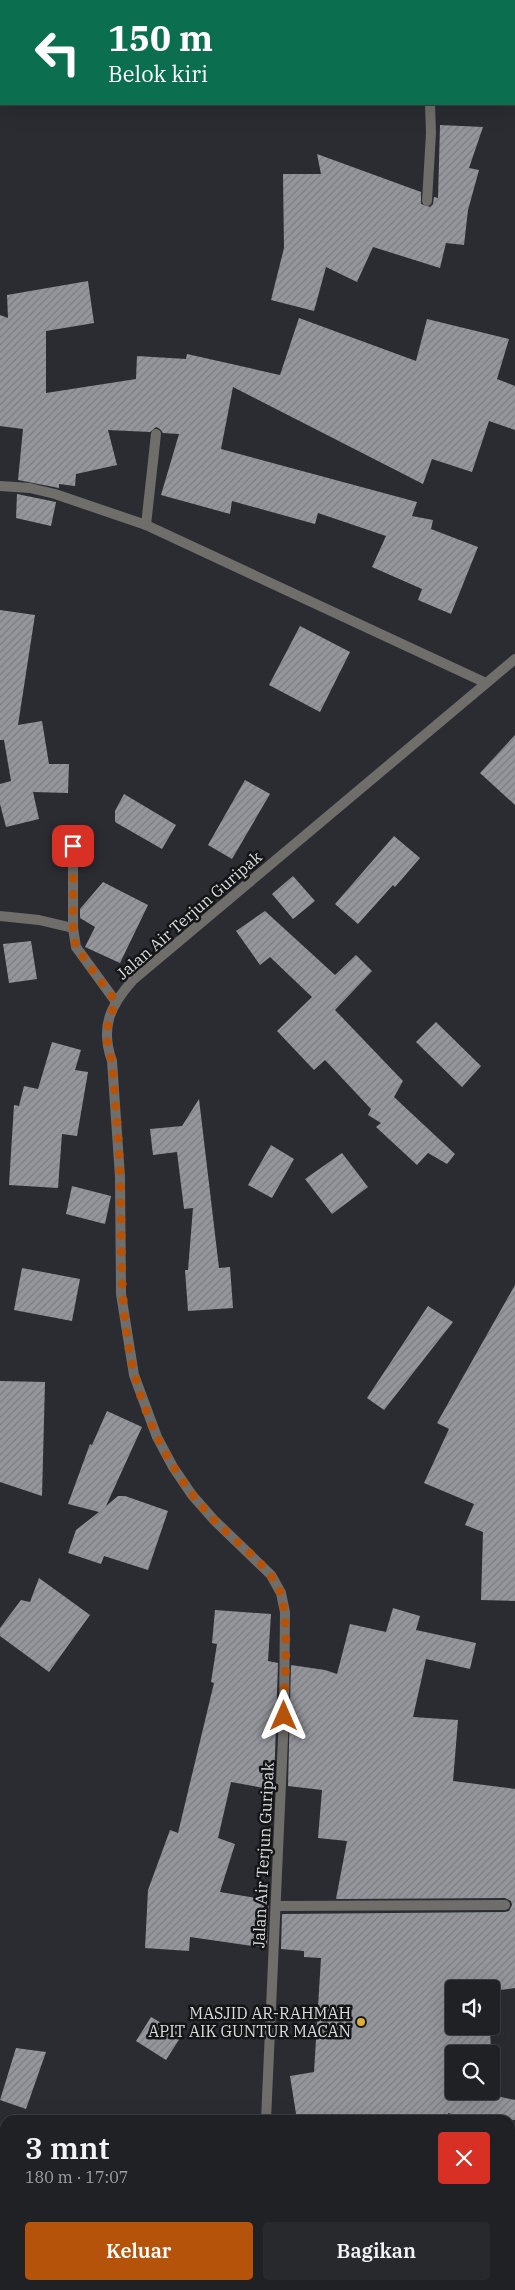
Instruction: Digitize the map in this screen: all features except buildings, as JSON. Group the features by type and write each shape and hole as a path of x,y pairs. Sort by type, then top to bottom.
{"street":[{"path":"427,202 431,133 430,105"},
{"path":"146,524 156,434"},
{"path":"0,486 30,488 55,494 146,524 486,683"},
{"name":"Jalan Air Terjun Guripak","path":"266,2115 284,1716 284,1602 277,1584 271,1575 214,1520 192,1495 173,1467 154,1430 134,1374 121,1294 120,1177 112,1061 106,1043 107,1029 116,1002 140,974 515,659"},
{"path":"73,830 73,928 76,947 116,1002"},
{"path":"0,916 39,920 73,928"},
{"path":"276,1906 505,1905"}],"place":[{"name":"MASJID AR-RAHMAH APIT AIK GUNTUR MACAN","path":"361,2022"}],"route":[{"path":"73,846 73,928 76,947 116,1002 110,1015 106,1043 112,1061 120,1177 121,1294 125,1328 134,1374 144,1407 173,1467 192,1495 214,1520 271,1575 281,1593 285,1612 284,1716"}]}
